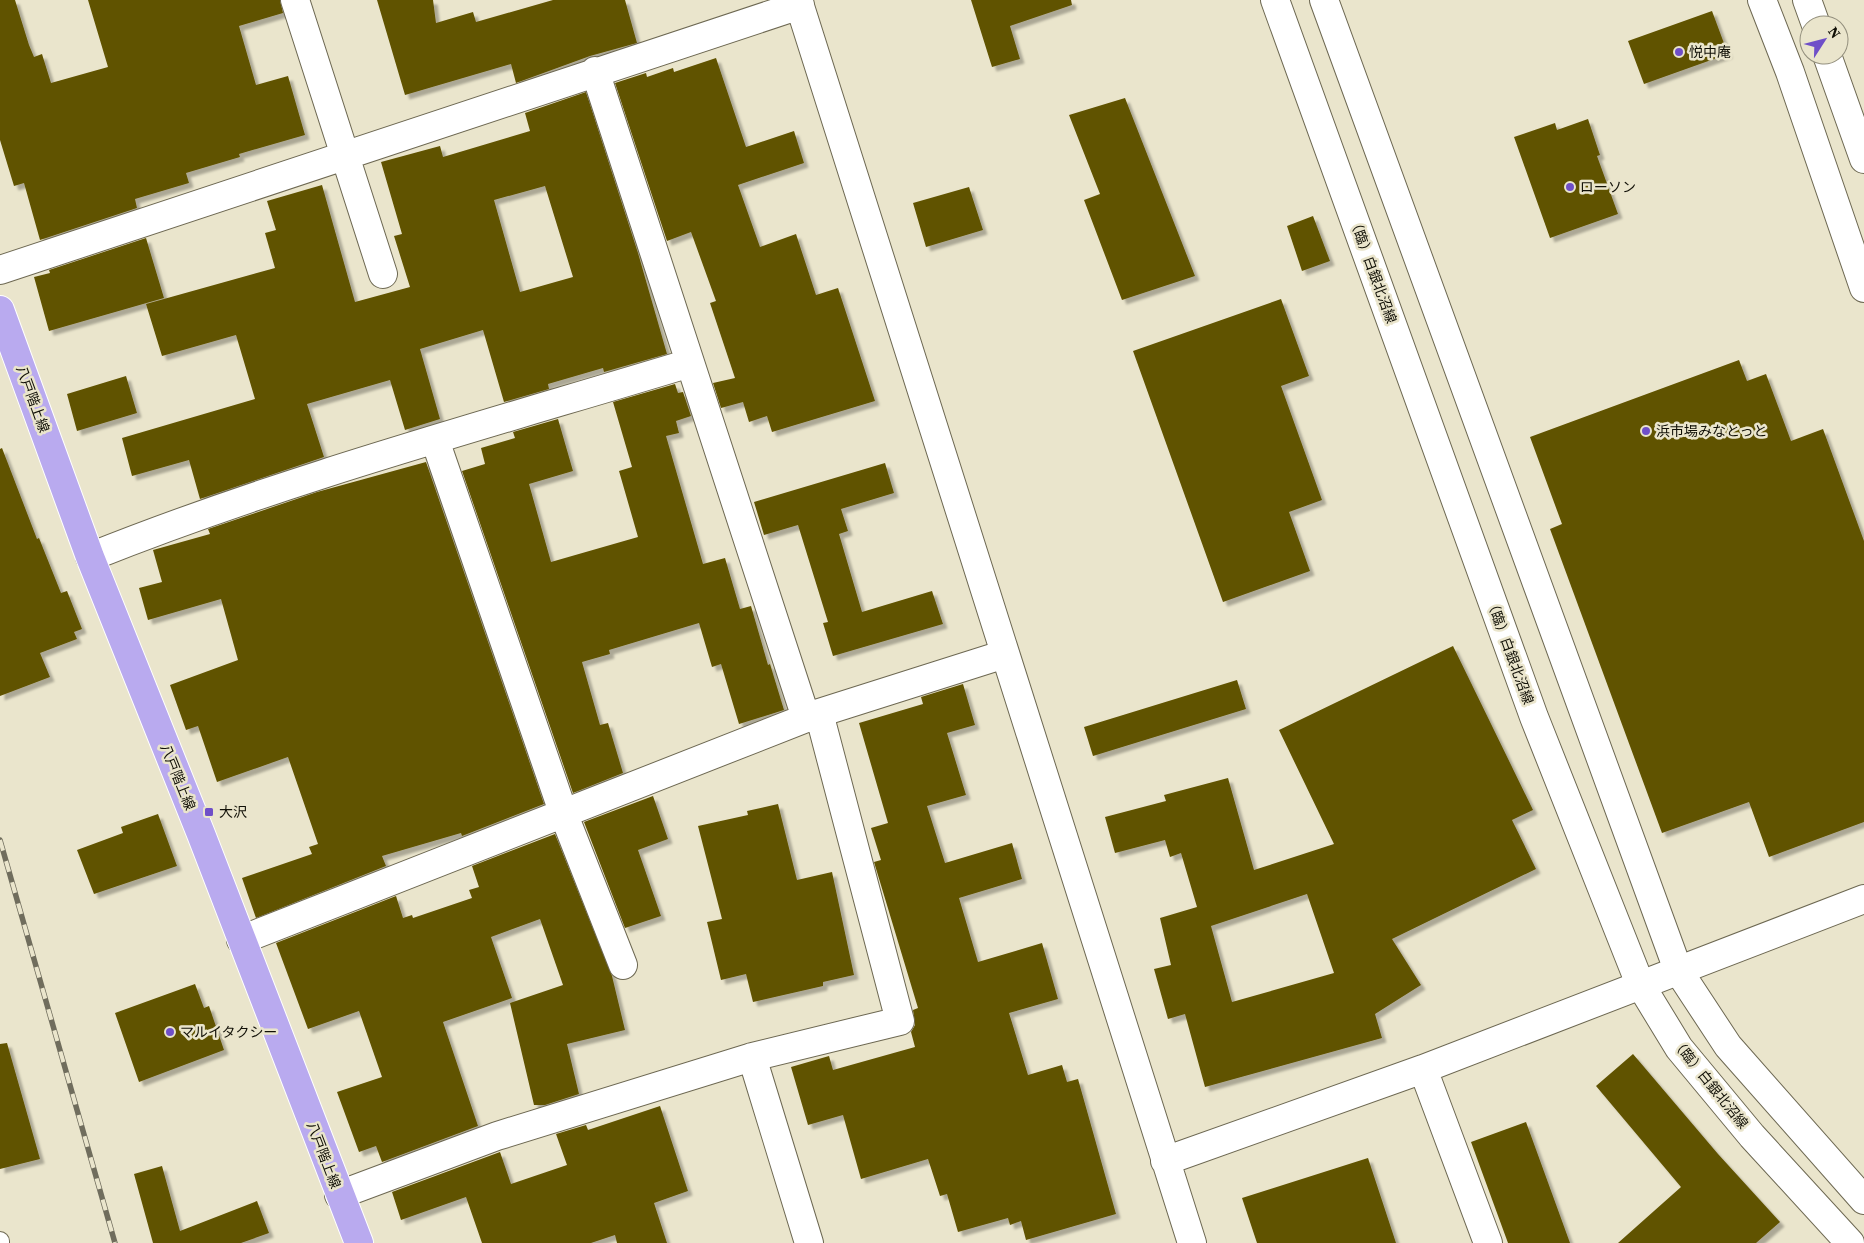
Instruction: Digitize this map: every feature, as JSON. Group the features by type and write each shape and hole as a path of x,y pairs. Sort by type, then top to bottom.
{"main road":[{"name":"八戸階上線","path":"0,310 90,557 359,1243"}],"street":[{"path":"295,0 382,274"},
{"name":"（臨）白銀北沼線","path":"1275,0 1534,717 1640,984 1679,1048 1752,1136 1850,1243"},
{"path":"1324,0 1678,970 1728,1046 1864,1200"},
{"path":"1762,0 1790,72 1864,288"},
{"path":"1807,0 1812,15"},
{"path":"0,270 345,157 799,2 1192,1243"},
{"path":"1831,65 1864,160"},
{"path":"339,1195 497,1136 752,1057 900,1021 812,715 690,363 595,71"},
{"path":"90,557 203,515 435,440 690,363"},
{"path":"435,440 564,815 623,965"},
{"path":"241,940 564,815 812,715 1005,654"},
{"path":"1165,1161 1423,1069 1640,984 1864,900"},
{"path":"752,1057 809,1243"},
{"path":"1423,1069 1488,1243"}],"building":[{"path":"0,0 15,0 34,57 42,54 51,83 108,67 88,0 280,0 283,13 239,26 256,85 288,76 305,135 239,154 240,157 186,173 189,183 135,199 137,208 40,240 24,183 14,186 0,140"},
{"path":"377,0 433,0 436,23 473,12 476,22 553,0 625,0 637,43 590,56 516,83 511,64 405,95"},
{"path":"971,0 1071,0 1072,5 1010,26 1020,59 992,67"},
{"name":"悦中庵","path":"1712,11 1728,54 1644,84 1628,41"},
{"path":"716,58 746,147 794,131 804,163 738,185 760,247 796,234 816,295 838,288 875,401 772,432 767,416 749,422 743,402 721,408 713,383 735,378 710,303 716,301 691,232 667,241 615,83 646,73 647,77 673,68 674,72"},
{"path":"586,92 638,253 667,354 604,372 603,368 548,384 549,389 504,402 483,330 420,349 440,419 405,430 390,380 307,404 324,457 200,499 189,460 132,476 122,438 255,399 236,335 162,356 146,304 275,268 265,233 276,230 267,201 322,185 355,302 410,287 394,236 402,234 381,162 440,146 443,157 530,131 525,113","holes":["545,186 573,277 520,292 494,200"]},
{"path":"1125,98 1195,276 1122,300 1084,200 1100,194 1069,115"},
{"name":"ローソン","path":"1588,119 1600,155 1597,156 1618,214 1550,238 1514,137 1555,123 1557,130"},
{"path":"969,187 983,230 926,247 913,203"},
{"path":"1313,216 1330,261 1302,271 1287,226"},
{"path":"146,238 164,298 49,331 34,277 50,273 49,270"},
{"path":"1281,299 1309,376 1281,386 1322,500 1289,512 1310,571 1223,602 1133,351"},
{"path":"1739,360 1747,381 1766,374 1791,441 1823,429 1864,541 1864,822 1769,857 1749,802 1662,833 1550,529 1562,524 1530,437"},
{"path":"126,376 137,413 77,431 67,394"},
{"path":"675,384 678,393 683,392 691,416 676,421 679,433 666,436 703,564 725,558 740,609 751,606 768,665 770,664 784,710 739,724 721,664 712,667 699,623 609,650 610,654 582,662 600,725 608,723 623,773 573,793 462,471 485,464 481,448 515,438 513,432 558,419 573,471 529,484 551,562 638,537 619,471 632,467 613,402"},
{"path":"2,448 37,539 39,538 61,593 67,591 82,629 74,632 77,639 40,653 50,677 0,696 0,449"},
{"path":"426,462 544,804 462,836 461,833 382,856 386,866 256,918 242,878 312,854 309,847 318,844 288,757 217,782 198,726 186,730 170,685 238,660 221,599 148,620 139,588 162,582 153,550 210,534 208,529 317,492"},
{"path":"885,463 894,493 841,509 848,531 839,534 862,612 932,591 943,624 833,656 823,623 828,622 798,525 764,535 754,502"},
{"path":"1453,646 1533,810 1512,820 1536,869 1392,939 1421,985 1375,1014 1382,1038 1205,1087 1185,1014 1168,1019 1154,969 1171,965 1160,918 1197,907 1181,853 1170,857 1165,840 1115,853 1105,817 1166,801 1164,795 1228,778 1254,870 1334,844 1279,730","holes":["1307,894 1334,973 1232,1002 1211,926"]},
{"path":"1237,680 1246,709 1093,756 1084,727"},
{"path":"963,684 975,725 947,733 966,795 927,806 945,863 1012,843 1022,879 959,898 978,962 1042,943 1058,999 1009,1013 1028,1075 1062,1065 1067,1082 1078,1079 1116,1214 1026,1240 1021,1221 1010,1225 1008,1218 958,1232 947,1194 940,1196 928,1159 861,1179 843,1115 808,1125 791,1067 829,1056 833,1070 915,1047 911,1032 915,1025 913,1010 918,1008 874,862 881,860 871,828 888,823 859,723 923,704 921,697"},
{"path":"653,796 668,839 638,850 661,916 625,928 584,822"},
{"path":"778,804 797,880 832,872 854,975 823,982 823,986 753,1002 746,974 721,980 707,922 722,919 698,826 748,815 747,811"},
{"path":"158,814 177,866 94,894 77,850 123,833 121,827"},
{"path":"555,834 612,976 625,1030 567,1044 579,1094 545,1105 534,1105 510,1003 563,985 540,919 491,937 512,998 443,1022 478,1126 382,1162 376,1146 359,1152 337,1092 382,1077 359,1011 308,1029 276,943 396,896 403,918 412,915 413,918 472,898 469,890 479,887 472,866"},
{"name":"マルイタクシー","path":"195,984 204,1008 209,1006 224,1050 139,1082 115,1013"},
{"path":"7,1043 40,1159 0,1169 0,1044"},
{"path":"1633,1054 1718,1154 1780,1222 1756,1243 1618,1243 1681,1187 1596,1086"},
{"path":"660,1106 688,1191 654,1203 667,1243 617,1243 615,1235 591,1243 482,1243 466,1197 401,1220 392,1192 500,1152 511,1184 567,1165 556,1134 586,1125 588,1130"},
{"path":"1526,1122 1570,1243 1508,1243 1471,1142"},
{"path":"1368,1158 1396,1243 1257,1243 1242,1198"},
{"path":"162,1166 180,1231 257,1201 269,1233 241,1243 153,1243 134,1174"}],"railway":[{"path":"0,840 115,1243"}],"place":[{"name":"悦中庵","path":"1679,52"},
{"name":"ローソン","path":"1570,187"},
{"name":"浜市場みなとっと","path":"1646,431"},
{"name":"大沢","path":"209,812"},
{"name":"マルイタクシー","path":"170,1032"}]}
